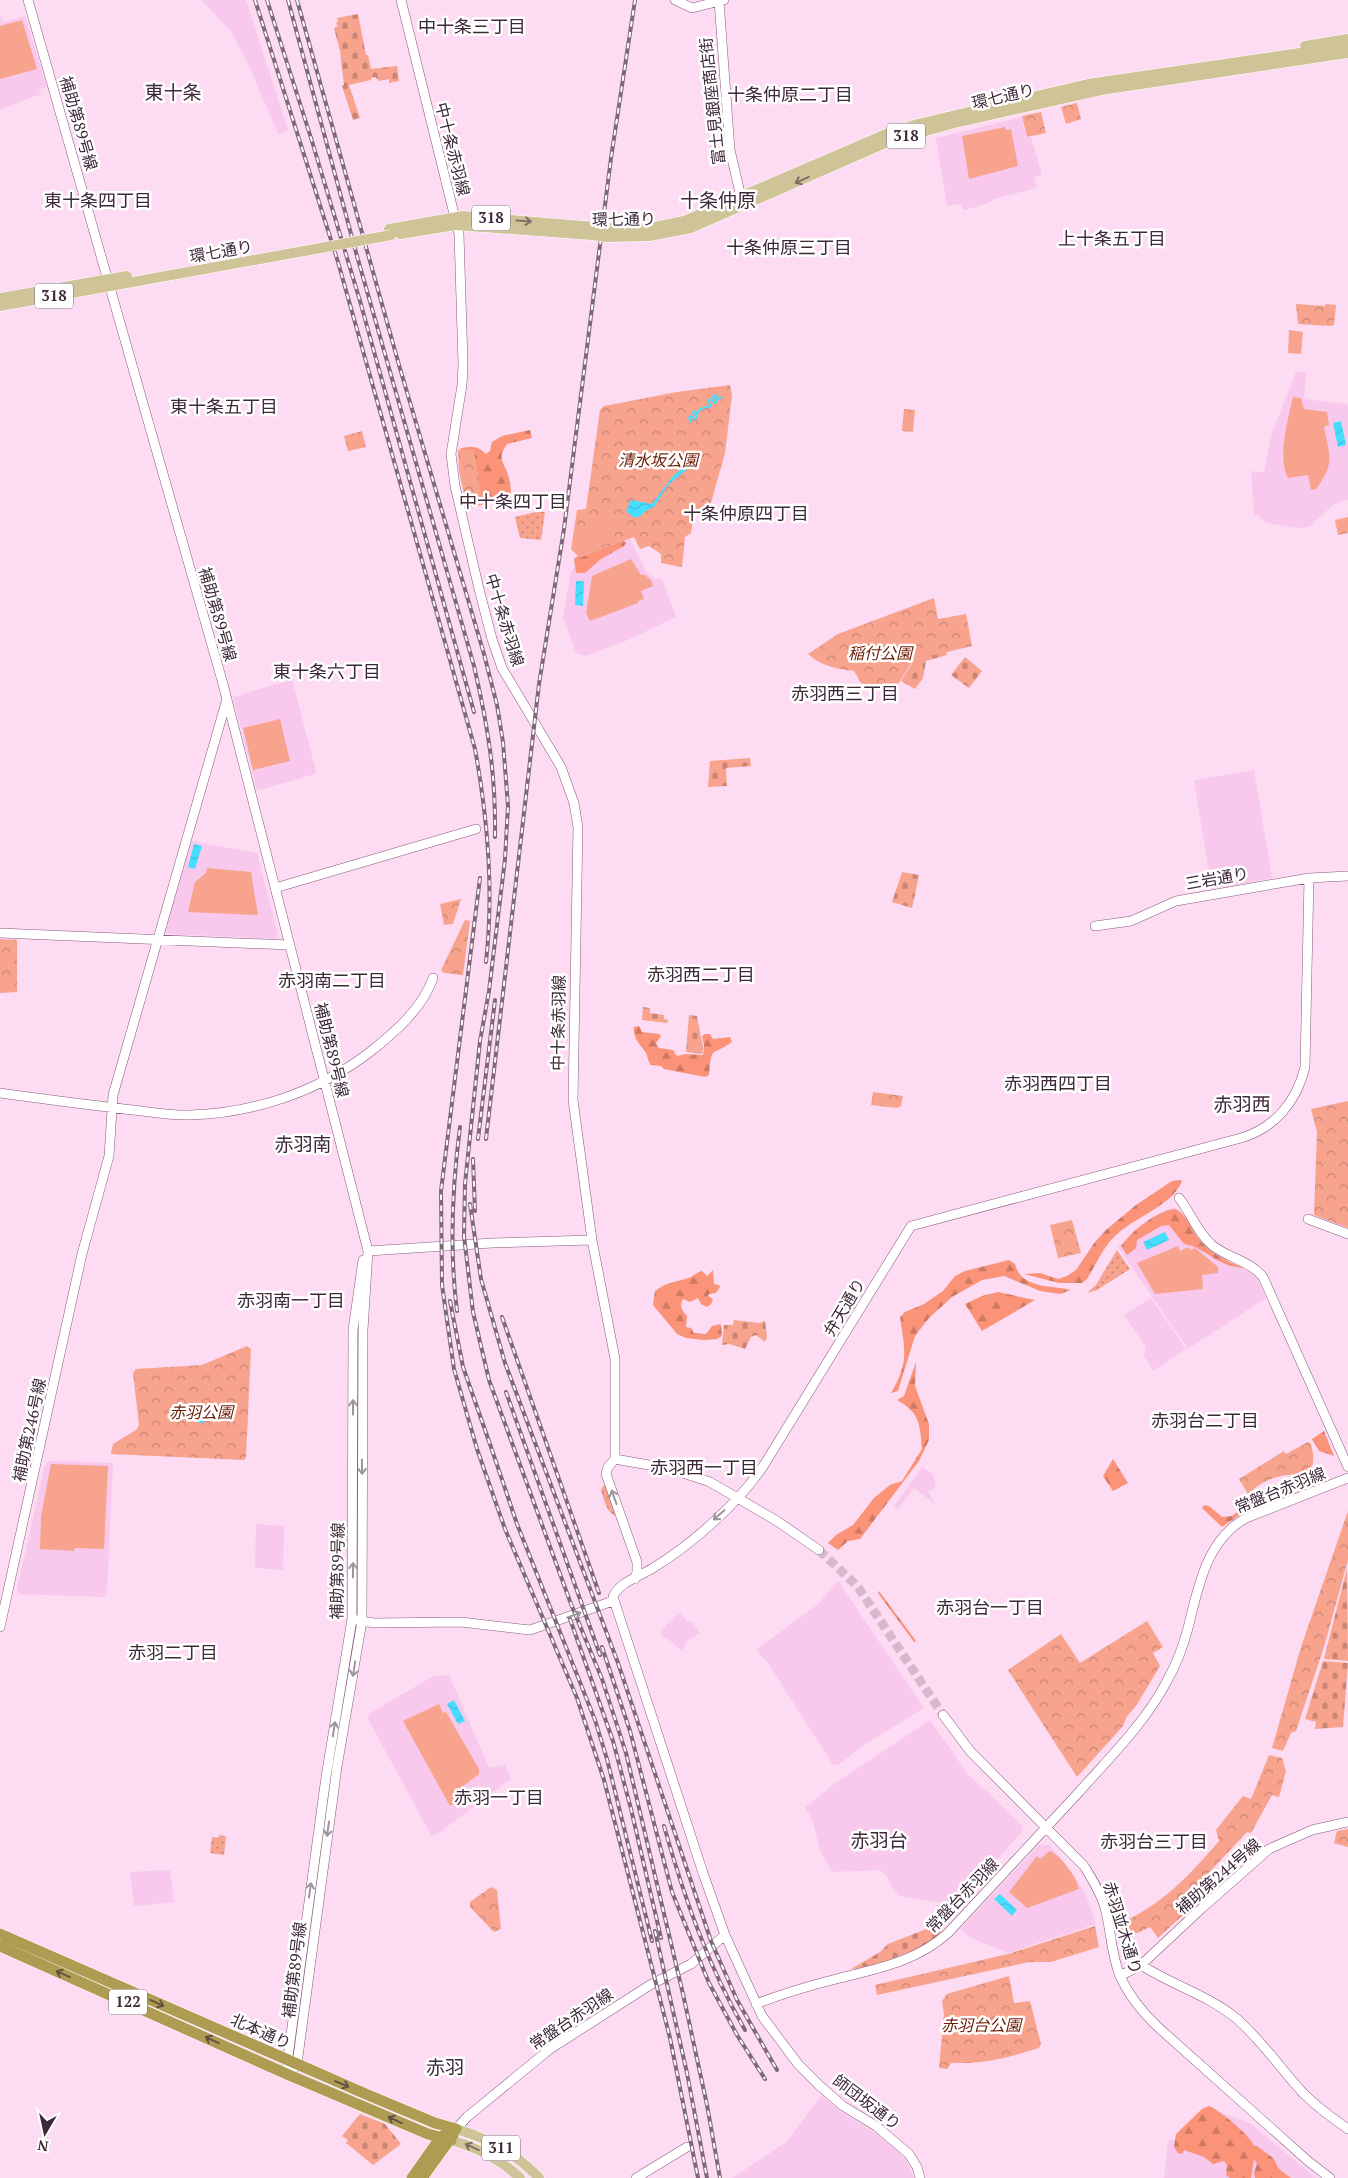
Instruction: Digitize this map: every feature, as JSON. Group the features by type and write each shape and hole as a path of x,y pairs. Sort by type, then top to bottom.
{"highway":[{"name":"北本通り","path":"0,1934 430,2121 449,2135"},
{"name":"北本通り","path":"0,1946 288,2075 423,2132 449,2135"},
{"path":"412,2178 449,2135"},
{"path":"422,2178 449,2135"}],"main road":[{"path":"1348,39 1227,58 1218,69 1241,75 1259,74 1348,60"},
{"name":"環七通り","path":"1329,53 1348,46"},
{"name":"環七通り","path":"606,232 667,225 704,213 886,134 918,124 1088,84 1218,69 1329,53 1348,53"},
{"name":"環七通り","path":"0,298 108,282 456,220 649,236 691,228 863,152 910,134 1079,94 1218,69"},
{"name":"環七通り","path":"0,306 108,282"},
{"name":"311","path":"449,2135 473,2134 498,2146 539,2178"},
{"name":"311","path":"449,2135 485,2154 520,2178"}],"street":[{"name":"補助第89号線","path":"28,0 226,699 368,1251 363,1330 362,1621 336,1776 297,2064"},
{"name":"中十条赤羽線","path":"401,0 456,220 461,276 463,364 462,385 451,449 455,486 478,589 497,655 508,678 561,766 574,802 578,827 573,1100 592,1240 615,1359 615,1459 609,1465 606,1474 635,1557 638,1569 635,1579"},
{"path":"675,0 692,8 721,1"},
{"name":"富士見銀座商店街","path":"721,1 730,150 741,197"},
{"name":"補助第246号線","path":"0,1628 82,1254 109,1156 112,1108 121,1064 226,699"},
{"path":"275,888 476,829"},
{"name":"三岩通り","path":"1096,926 1132,921 1176,901 1309,878 1348,876"},
{"name":"弁天通り","path":"613,1601 616,1590 666,1560 739,1498 764,1465 911,1226 1256,1133 1279,1116 1297,1093 1303,1078 1307,1057 1309,878"},
{"path":"0,933 290,945"},
{"path":"0,1093 112,1108 186,1115 227,1112 271,1103 348,1068 380,1044 415,1008 427,992 434,978"},
{"path":"1179,1198 1208,1242 1222,1252 1254,1267 1263,1277 1348,1467"},
{"path":"1308,1219 1348,1234"},
{"name":"補助第89号線","path":"288,2075 286,2059 326,1777 352,1619 353,1330 364,1240"},
{"path":"368,1251 492,1243 592,1240"},
{"path":"615,1459 689,1474 717,1486 797,1534 819,1550"},
{"name":"常盤台赤羽線","path":"756,2004 783,1993 899,1963 934,1946 1047,1827 1138,1725 1160,1694 1181,1648 1201,1576 1223,1536 1236,1523 1246,1518 1348,1478"},
{"path":"635,1557 641,1563 648,1565 666,1560"},
{"path":"352,1619 374,1623 461,1622 524,1630 536,1629 613,1601 703,1873 726,1935 756,2004"},
{"name":"赤羽並木通り","path":"944,1714 970,1751 1084,1866 1095,1883 1104,1906 1112,1948 1120,1976 1137,2004 1159,2028 1308,2161 1330,2178"},
{"name":"補助第244号線","path":"1120,1976 1141,1965 1269,1849 1312,1830 1348,1822"},
{"name":"常盤台赤羽線","path":"449,2135 467,2117 550,2049 650,1985 691,1964 726,1935"},
{"path":"1141,1965 1226,2010 1246,2027 1305,2095 1321,2110 1348,2129"},
{"name":"師団坂通り","path":"756,2004 762,2016 798,2064 843,2106 876,2126 903,2148 914,2161 920,2178"},
{"path":"288,2075 297,2064"},
{"path":"636,2178 687,2147"}],"shaded area":[{"path":"201,0 246,0 288,130 278,134 252,72 231,31"},
{"path":"0,14 3,22 25,16 47,87 39,90 41,94 0,109"},
{"path":"1022,117 1026,138 1031,137 1042,175 1034,177 1037,188 994,199 986,204 965,210 963,210 961,204 947,206 936,138"},
{"path":"1296,372 1306,372 1304,399 1347,404 1348,408 1348,499 1333,505 1309,527 1298,528 1266,523 1258,515 1254,516 1251,471 1264,472 1272,433"},
{"path":"630,539 647,573 655,579 662,579 676,617 628,640 586,656 576,653 563,617 571,572 581,560"},
{"path":"291,680 316,771 315,774 259,790 256,788 233,697"},
{"path":"1254,770 1272,878 1212,890 1194,780"},
{"path":"191,841 257,853 278,935 276,939 169,934 165,931"},
{"path":"1175,1208 1186,1215 1214,1252 1251,1273 1257,1279 1266,1298 1188,1349 1118,1247 1135,1229 1166,1209"},
{"path":"1151,1298 1186,1349 1153,1371 1144,1356 1146,1347 1124,1315"},
{"path":"49,1461 113,1463 107,1594 103,1597 19,1594 17,1589 45,1465"},
{"path":"922,1467 933,1474 936,1487 928,1492 935,1504 914,1488 898,1509 894,1506"},
{"path":"256,1524 284,1526 283,1570 255,1568"},
{"path":"838,1581 924,1708 861,1747 838,1765 833,1765 768,1663 756,1650 817,1605"},
{"path":"680,1613 688,1622 690,1620 700,1633 687,1641 682,1651 660,1634 667,1624"},
{"path":"449,1675 489,1768 505,1765 511,1779 436,1835 431,1835 368,1719 369,1714 433,1676"},
{"path":"930,1720 967,1773 1023,1826 1021,1833 960,1901 939,1902 900,1896 892,1887 887,1876 880,1870 832,1872 820,1851 812,1819 805,1807 834,1784"},
{"path":"1039,1845 1050,1845 1075,1877 1086,1895 1096,1924 1008,1953 971,1938 960,1929"},
{"path":"170,1870 174,1902 134,1906 130,1872"},
{"path":"821,2095 842,2113 872,2131 893,2147 907,2161 914,2178 732,2178 787,2142"},
{"path":"1206,2107 1250,2123 1316,2178 1164,2178 1168,2142 1170,2139 1175,2140 1179,2132"}],"green space":[{"path":"358,14 366,55 368,55 371,69 397,66 399,81 389,83 389,79 379,81 375,77 371,78 371,80 349,85 360,118 353,120 342,86 344,85 340,51 334,28 338,26 336,23 338,22 337,18"},
{"path":"22,20 37,69 0,79 0,26"},
{"path":"1077,103 1081,119 1066,124 1061,107"},
{"path":"1041,112 1046,133 1027,137 1022,116"},
{"path":"1005,127 1006,130 1011,129 1018,166 969,179 962,136"},
{"path":"1296,304 1336,305 1334,325 1298,324"},
{"path":"1289,330 1303,332 1301,354 1288,353"},
{"name":"清水坂公園","path":"730,385 732,395 725,453 709,510 705,513 694,511 691,533 685,537 682,567 661,563 661,554 649,546 640,549 634,537 580,558 571,549 577,510 586,509 600,410 604,406 677,392"},
{"path":"1293,397 1301,398 1304,409 1327,412 1329,425 1324,427 1329,453 1328,466 1316,489 1311,490 1308,475 1288,478 1285,469 1283,449"},
{"path":"904,409 915,410 913,432 902,431"},
{"path":"530,430 532,438 507,444 502,454 502,461 510,483 511,499 509,502 487,503 471,507 459,452 461,448 475,447 486,454 490,451 492,442 502,436"},
{"path":"362,431 366,447 348,451 344,436"},
{"path":"458,450 474,450 483,505 467,508 459,471"},
{"path":"545,512 541,540 520,538 515,517"},
{"path":"1348,517 1348,533 1338,535 1335,520"},
{"path":"603,519 611,523 615,534 612,542 583,553 577,548 580,527"},
{"path":"620,538 626,543 624,546 601,559 585,573 576,573 574,559 576,557"},
{"path":"631,559 641,575 645,575 651,580 653,586 641,591 644,599 638,601 638,603 590,621 586,613 592,576"},
{"name":"稲付公園","path":"934,598 938,619 966,614 972,646 913,660 894,691 861,683 854,671 829,666 808,654 838,634"},
{"path":"945,649 947,655 926,661 923,678 915,689 901,681 915,658"},
{"path":"965,657 982,671 969,688 951,675"},
{"path":"280,719 290,761 253,770 243,728"},
{"path":"750,758 751,766 726,768 727,786 708,787 710,761"},
{"path":"207,868 251,872 258,915 188,912 195,882 206,873"},
{"path":"902,872 919,875 912,908 892,902"},
{"path":"461,899 453,924 444,925 440,904"},
{"path":"465,920 470,921 463,975 444,973 441,970"},
{"path":"0,939 17,940 17,992 0,993"},
{"path":"643,1007 650,1008 650,1013 664,1015 664,1019 668,1020 667,1023 642,1020"},
{"path":"689,1015 697,1016 703,1048 702,1054 686,1052"},
{"path":"639,1026 642,1032 659,1034 661,1036 656,1043 659,1048 673,1050 677,1056 685,1054 703,1055 702,1036 705,1034 710,1034 713,1039 730,1037 732,1042 714,1052 709,1075 705,1077 651,1065 635,1035 634,1027"},
{"path":"873,1092 903,1096 901,1106 897,1108 871,1105"},
{"path":"1348,1101 1348,1228 1314,1215 1317,1132 1311,1109"},
{"path":"1172,1181 1182,1181 1170,1198 1120,1232 1108,1243 1087,1279 1082,1283 1059,1283 1024,1274 1040,1273 1058,1279 1067,1276 1076,1270 1095,1242 1106,1230 1136,1205"},
{"path":"1175,1209 1186,1218 1199,1239 1208,1249 1225,1260 1244,1268 1225,1264 1199,1249 1184,1244 1169,1225 1161,1226 1137,1240 1136,1248 1127,1255 1121,1246 1132,1234 1152,1218"},
{"path":"1072,1220 1081,1253 1058,1258 1050,1225"},
{"path":"1178,1246 1180,1251 1188,1247 1191,1250 1195,1248 1218,1267 1218,1273 1202,1275 1203,1289 1155,1294 1137,1263"},
{"path":"1117,1250 1130,1269 1097,1290 1087,1293 1096,1285"},
{"path":"1009,1260 1015,1264 1023,1278 1030,1282 1071,1290 1060,1294 1040,1291 1004,1276 982,1280 952,1297 929,1318 915,1336 898,1391 891,1393 901,1373 904,1356 900,1317 905,1312 924,1304 943,1291 955,1276 965,1271"},
{"path":"713,1270 714,1284 720,1287 716,1293 709,1294 708,1296 713,1299 711,1304 707,1307 701,1304 698,1298 690,1302 683,1299 681,1306 687,1316 686,1327 691,1328 694,1333 706,1334 712,1326 721,1324 722,1336 717,1339 704,1340 686,1338 677,1334 653,1305 655,1291 664,1285 691,1277 700,1271 707,1276"},
{"path":"998,1292 1035,1300 982,1331 965,1304 982,1296"},
{"path":"734,1320 760,1323 765,1321 767,1337 765,1342 756,1335 751,1337 745,1349 729,1344 722,1345 724,1325 733,1325"},
{"name":"赤羽公園","path":"247,1346 251,1349 246,1457 244,1460 111,1454 113,1444 136,1430 139,1425 133,1373 136,1369 202,1365"},
{"path":"916,1362 915,1386 929,1424 929,1440 919,1461 860,1539 848,1541 838,1550 828,1543 836,1535 853,1525 874,1498 890,1485 902,1481 922,1449 917,1420 905,1405 897,1400 904,1396"},
{"path":"1324,1431 1334,1456 1319,1451 1312,1439"},
{"path":"1308,1442 1311,1444 1313,1456 1313,1465 1309,1470 1304,1473 1270,1479 1260,1484 1248,1494 1239,1479 1284,1451 1286,1454"},
{"path":"1113,1459 1128,1483 1113,1491 1103,1476"},
{"path":"51,1464 108,1466 104,1549 75,1548 74,1551 40,1549 41,1516"},
{"path":"604,1485 607,1486 615,1516 609,1511 604,1501 601,1490"},
{"path":"1204,1505 1209,1506 1222,1517 1232,1516 1242,1508 1244,1512 1222,1527 1202,1508"},
{"path":"1348,1511 1348,1560 1324,1647 1296,1731 1291,1733 1283,1751 1272,1748 1301,1647"},
{"path":"1347,1568 1348,1661 1324,1659"},
{"path":"879,1591 916,1641 914,1642 878,1593"},
{"path":"1147,1621 1163,1647 1153,1653 1160,1666 1136,1706 1127,1716 1123,1726 1077,1777 1008,1670 1061,1634 1080,1663"},
{"path":"1323,1661 1348,1663 1343,1727 1315,1729 1316,1722 1305,1719"},
{"path":"439,1704 443,1713 446,1712 479,1769 479,1774 462,1787 467,1797 450,1806 403,1721"},
{"path":"1269,1755 1282,1758 1286,1771 1279,1797 1272,1795 1251,1833 1247,1832 1187,1896 1195,1904 1158,1938 1150,1927 1122,1940 1119,1924 1149,1908 1162,1898 1185,1878 1219,1841 1216,1830 1243,1796 1251,1799"},
{"path":"1348,1829 1348,1847 1334,1843 1337,1831"},
{"path":"219,1835 226,1836 224,1855 210,1853 212,1837 219,1838"},
{"path":"1050,1851 1068,1867 1079,1889 1027,1908 1009,1892 1037,1856 1040,1859"},
{"path":"491,1887 497,1890 501,1929 494,1932 470,1907 470,1902"},
{"path":"934,1926 941,1933 924,1945 884,1962 851,1969 880,1952 888,1944"},
{"path":"1095,1926 1099,1947 1051,1962 1029,1962 877,1995 875,1985 1008,1954"},
{"name":"赤羽台公園","path":"1009,1976 1014,2003 1030,2001 1041,2044 1039,2048 996,2060 951,2063 947,2069 939,2068 944,2014 942,2001 947,1994"},
{"path":"1209,2106 1220,2112 1234,2124 1247,2136 1254,2146 1257,2146 1273,2158 1279,2169 1291,2178 1255,2178 1254,2173 1257,2164 1254,2159 1251,2178 1230,2178 1226,2175 1227,2165 1224,2161 1213,2164 1204,2157 1184,2150 1182,2154 1178,2153 1174,2147 1176,2134 1202,2109"},
{"path":"360,2114 385,2124 401,2144 373,2165 346,2143 348,2140 342,2136"}],"water":[{"path":"1341,421 1346,445 1338,447 1333,423"},
{"path":"690,453 693,458 691,466 668,485 654,507 639,517 633,517 626,511 631,500 652,504 673,476 688,463"},
{"path":"576,581 584,581 583,606 575,605"},
{"path":"194,844 202,846 195,869 188,867"},
{"path":"1165,1232 1169,1240 1147,1250 1143,1242"},
{"path":"198,1409 204,1409 208,1416 204,1423 198,1423 194,1419 194,1413"},
{"path":"454,1700 465,1721 458,1724 447,1704"},
{"path":"1000,1894 1017,1910 1012,1916 994,1899"}],"waterway":[{"path":"691,422 689,418 691,416 695,419 697,417 693,413 695,411 697,414 700,409 711,406 708,401 710,399 715,403 717,401 713,397 715,395 719,399 721,397"}],"tunnel":[{"path":"819,1550 858,1587 943,1715"}],"railway":[{"path":"255,0 338,262 475,749 483,802 488,856 489,909 486,962"},
{"path":"267,0 360,301 474,712"},
{"path":"288,0 357,256 474,666 490,751 494,793 495,837"},
{"path":"297,0 399,365 484,654 497,705 503,742 508,806 505,859 489,991 480,1041 465,1184 464,1236 473,1312 489,1380 571,1604 602,1679 626,1753 683,1994 707,2105 720,2178"},
{"path":"486,1139 539,684 564,529 611,158 635,0"},
{"path":"480,878 441,1191 442,1285 454,1369 477,1449 505,1529 577,1698 604,1780 670,2038 698,2178"},
{"path":"478,1139 495,1000"},
{"path":"457,1311 452,1219 460,1127"},
{"path":"473,1159 475,1211"},
{"path":"470,1204 481,1279 505,1363 618,1663 711,1941 737,2000 777,2070"},
{"path":"450,1301 463,1367 517,1524 595,1720 607,1759 652,1941"},
{"path":"502,1317 599,1593"},
{"path":"506,1392 600,1655"},
{"path":"570,1619 613,1741 661,1938"},
{"path":"602,1647 630,1731 672,1892 709,1983 737,2035 765,2079"},
{"path":"664,1826 698,1931 708,1956 745,2030"},
{"path":"655,1931 687,2073 707,2178"}],"district":[{"name":"中十条三丁目","path":"472,27"},
{"name":"東十条","path":"173,92"},
{"name":"十条仲原二丁目","path":"790,95"},
{"name":"十条仲原","path":"718,200"},
{"name":"東十条四丁目","path":"98,201"},
{"name":"上十条五丁目","path":"1112,239"},
{"name":"十条仲原三丁目","path":"789,248"},
{"name":"東十条五丁目","path":"224,407"},
{"name":"中十条四丁目","path":"513,502"},
{"name":"十条仲原四丁目","path":"746,514"},
{"name":"東十条六丁目","path":"327,672"},
{"name":"赤羽西三丁目","path":"845,694"},
{"name":"赤羽西二丁目","path":"701,975"},
{"name":"赤羽南二丁目","path":"332,981"},
{"name":"赤羽西四丁目","path":"1058,1084"},
{"name":"赤羽西","path":"1242,1104"},
{"name":"赤羽南","path":"303,1144"},
{"name":"赤羽南一丁目","path":"291,1301"},
{"name":"赤羽台二丁目","path":"1205,1421"},
{"name":"赤羽西一丁目","path":"704,1468"},
{"name":"赤羽台一丁目","path":"990,1608"},
{"name":"赤羽二丁目","path":"173,1653"},
{"name":"赤羽一丁目","path":"499,1798"},
{"name":"赤羽台","path":"879,1840"},
{"name":"赤羽台三丁目","path":"1154,1842"},
{"name":"赤羽","path":"445,2067"}]}
